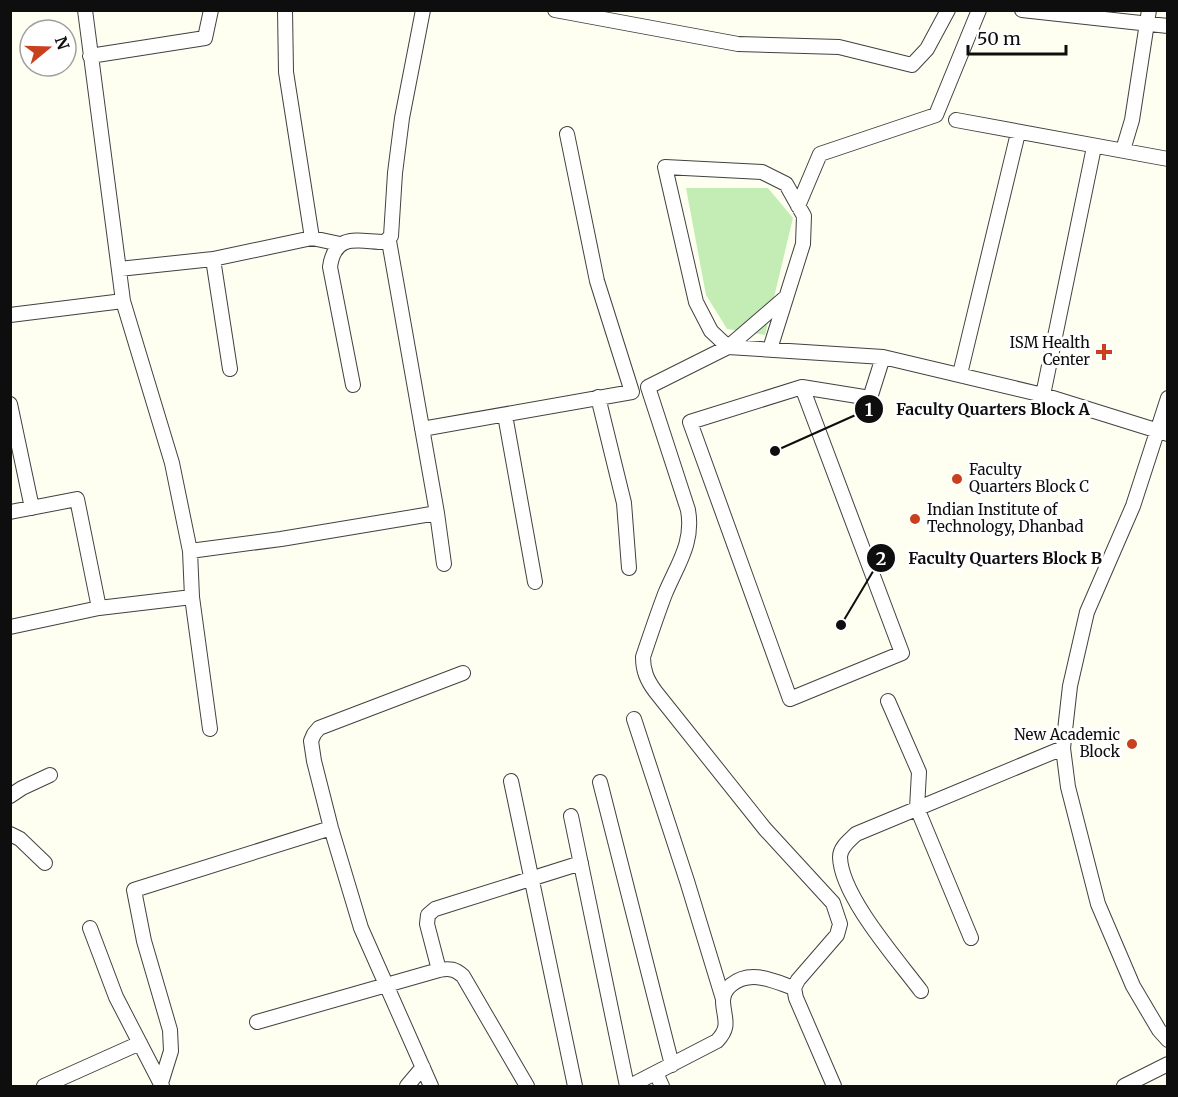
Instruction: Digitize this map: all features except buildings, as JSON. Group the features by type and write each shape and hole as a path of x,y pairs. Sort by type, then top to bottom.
{"street":[{"path":"85,10 123,301 172,463 190,551 192,597 210,729"},
{"path":"90,56 205,38 211,10"},
{"path":"285,10 286,72 312,238"},
{"path":"423,10 402,118 395,173 392,231 389,241 444,564"},
{"path":"555,10 738,44 839,47 912,65 927,49 948,10"},
{"path":"798,206 820,154 936,116 979,10"},
{"path":"1022,10 1148,17 1167,26"},
{"path":"1123,150 1132,120 1148,17"},
{"path":"956,120 1167,159"},
{"path":"960,374 1018,133"},
{"path":"422,429 632,392 597,281 567,134"},
{"path":"1043,395 1094,147"},
{"path":"770,349 803,244 804,216 786,184 762,172 665,167 696,302 711,331 728,347 883,357 1043,395 1162,433"},
{"path":"119,269 213,259 312,238 340,244"},
{"path":"353,385 330,267 335,250 340,244 351,240 389,241"},
{"path":"213,259 230,369"},
{"path":"786,297 728,347 648,387 688,510 690,524 687,545 665,594 643,657 643,665 648,681 765,829 833,903 840,924 837,935 798,980 794,988 796,999 834,1086"},
{"path":"10,315 123,301"},
{"path":"802,387 902,653 790,699 690,422 802,387 870,398 883,357"},
{"path":"598,397 624,503 629,568"},
{"path":"1167,398 1162,433 1113,556 1087,612 1070,686 1063,748 1068,787 1098,904 1133,986 1167,1040"},
{"path":"10,404 32,508"},
{"path":"505,415 535,582"},
{"path":"10,512 77,499 99,608"},
{"path":"190,551 281,539 437,513"},
{"path":"10,627 99,608 192,597"},
{"path":"431,1086 361,928 331,828 314,761 312,741 319,728 463,673"},
{"path":"888,701 919,772 917,808 971,938"},
{"path":"571,816 629,1086 717,1041 724,1034 727,1023 723,999 634,719"},
{"path":"921,991 859,908 843,870 840,855 844,846 856,834 1063,748"},
{"path":"10,796 50,775"},
{"path":"511,781 575,1086"},
{"path":"600,782 672,1065"},
{"path":"162,1085 171,1051 170,1030 148,957 134,890 331,828"},
{"path":"10,834 20,839 45,863"},
{"path":"439,970 427,924 428,915 435,909 581,863"},
{"path":"90,928 116,997 162,1085"},
{"path":"257,1022 439,970 456,969 464,976 527,1086"},
{"path":"723,999 727,989 737,981 751,976 794,988"},
{"path":"44,1086 140,1043"},
{"path":"1124,1086 1167,1064"},
{"path":"407,1086 423,1067"},
{"path":"656,1073 662,1086"}],"green space":[{"path":"686,188 768,188 793,218 765,335 727,329 706,295"}],"place":[{"name":"ISM Health Center","path":"1104,352"},
{"name":"Faculty Quarters Block A","path":"775,451"},
{"name":"Faculty Quarters Block C","path":"957,479"},
{"name":"Indian Institute of Technology, Dhanbad","path":"915,519"},
{"name":"Faculty Quarters Block B","path":"841,625"},
{"name":"New Academic Block","path":"1132,744"}]}
